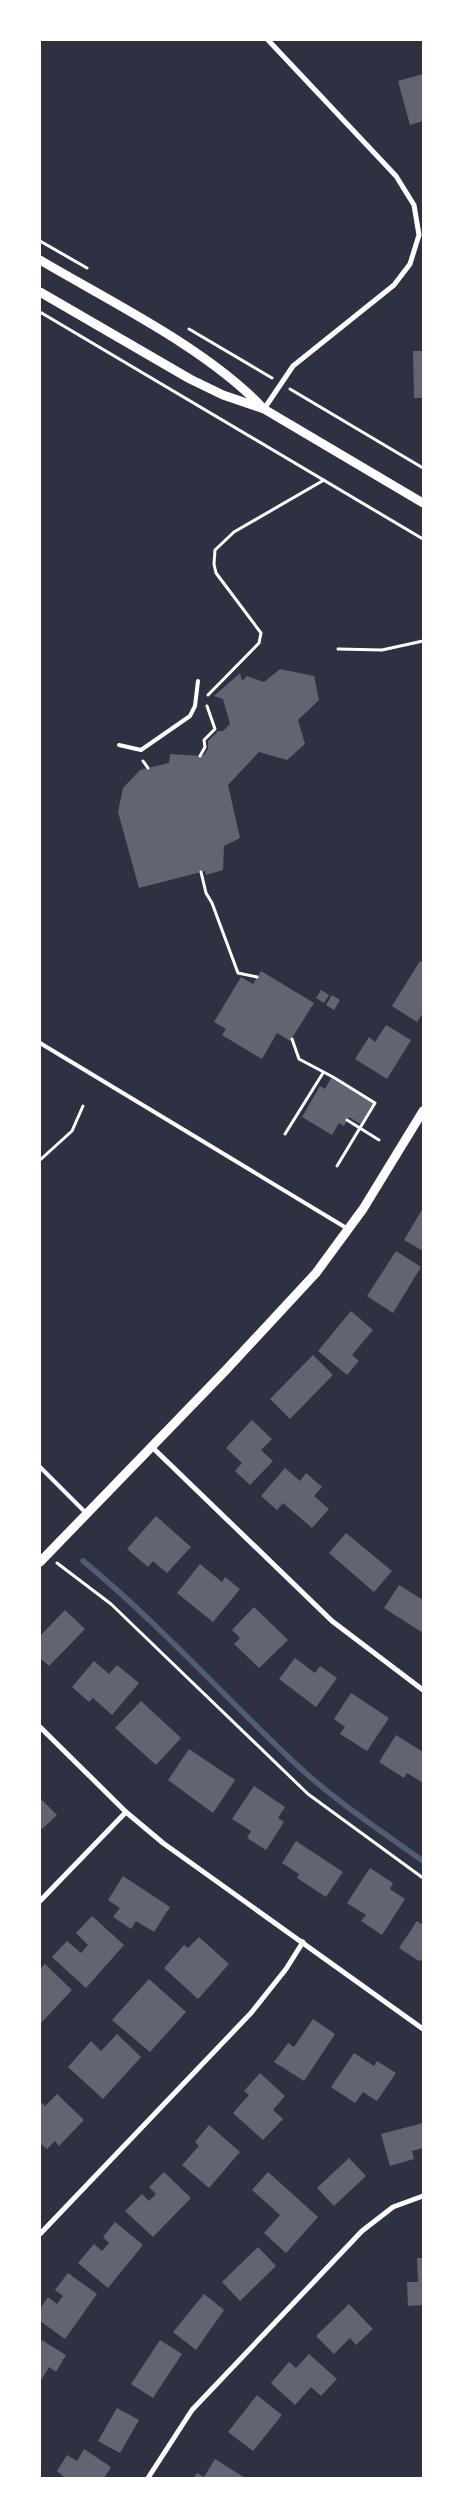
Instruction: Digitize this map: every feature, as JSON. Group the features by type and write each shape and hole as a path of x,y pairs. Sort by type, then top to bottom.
{"street":[{"path":"264,409 280,383 305,356 394,284 410,264 420,235 414,205 396,176 268,40"},
{"path":"40,260 179,342 234,380 264,409"},
{"path":"40,292 190,379 223,395 264,409 423,503"},
{"path":"43,1559 294,1299 349,1230 423,1110"},
{"path":"152,1446 332,1621 423,1690"},
{"path":"40,1727 126,1812 199,1868 423,2029"},
{"path":"40,1901 126,1812"},
{"path":"40,2234 251,2013 286,1969 304,1942"},
{"path":"148,2478 192,2410 362,2231 393,2207 423,2196"}],"lane":[{"path":"119,745 141,750 186,720 193,712 198,681"},
{"path":"40,1043 349,1230"},
{"path":"40,1468 87,1514"}],"path":[{"path":"40,241 91,271"},
{"path":"40,312 423,539"},
{"path":"184,326 423,468"},
{"path":"200,756 205,747 204,740 215,729 206,702 208,696 261,638 261,633 216,572 214,564 215,550 218,544 234,532 324,480"},
{"path":"338,649 382,650 423,641"},
{"path":"143,760 148,768"},
{"path":"201,872 206,893 212,903 238,972 257,977"},
{"path":"292,1039 299,1059 374,1103 337,1166"},
{"path":"286,1134 322,1073"},
{"path":"40,1160 72,1131 83,1106"},
{"path":"347,1120 379,1140"},
{"path":"43,1559 111,1604 308,1794 423,1878"}],"building":[{"path":"423,74 423,121 410,125 398,81"},
{"path":"413,351 423,351 423,398 414,398"},
{"path":"280,669 314,676 319,700 298,720 305,744 287,760 259,752 228,785 240,838 224,846 223,870 206,875 205,871 139,888 118,812 123,788 140,770 169,763 170,754 203,756 208,749 208,741 218,731 223,731 230,724 223,699 214,696 240,673 242,681 247,676 264,682"},
{"path":"420,961 423,963 423,1013 417,1022 392,1006"},
{"path":"261,971 314,1003 290,1041 277,1033 262,1059 222,1035 226,1029 214,1022 241,977 253,984"},
{"path":"321,990 329,995 324,1003 316,998"},
{"path":"332,995 340,1000 334,1010 326,1005"},
{"path":"386,1025 411,1040 387,1079 355,1059 369,1037 375,1042"},
{"path":"331,1078 373,1103 360,1124 349,1117 344,1126 339,1123 332,1135 302,1117 320,1086 325,1089"},
{"path":"423,1208 423,1251 404,1240"},
{"path":"396,1251 421,1267 393,1313 367,1296"},
{"path":"351,1311 373,1330 352,1355 359,1361 347,1375 318,1351"},
{"path":"313,1355 333,1375 290,1419 270,1399"},
{"path":"252,1420 272,1439 261,1450 273,1461 250,1485 235,1471 242,1463 226,1448"},
{"path":"285,1468 300,1481 306,1473 322,1487 314,1496 329,1509 312,1528 283,1503 277,1510 261,1496"},
{"path":"156,1516 191,1547 167,1573 153,1561 148,1567 127,1549"},
{"path":"346,1533 392,1571 374,1592 329,1553"},
{"path":"200,1564 222,1582 225,1577 240,1589 213,1622 177,1593"},
{"path":"399,1585 423,1600 423,1633 384,1608"},
{"path":"254,1607 288,1640 259,1668 234,1644 240,1638 232,1630"},
{"path":"65,1610 85,1629 49,1666 40,1658 40,1636"},
{"path":"295,1658 315,1673 320,1666 337,1678 316,1707 279,1679"},
{"path":"94,1661 109,1674 117,1665 139,1683 112,1715 93,1698 89,1702 72,1687"},
{"path":"351,1693 389,1718 367,1751 340,1734 345,1727 334,1719"},
{"path":"141,1701 181,1738 156,1765 115,1728"},
{"path":"396,1735 423,1752 423,1783 407,1773 404,1778 379,1762"},
{"path":"189,1749 235,1780 213,1813 168,1780"},
{"path":"254,1786 285,1807 278,1818 284,1822 266,1850 247,1838 251,1831 232,1819"},
{"path":"40,1798 57,1815 42,1829 40,1827"},
{"path":"296,1841 343,1872 326,1897 297,1878 299,1874 282,1863"},
{"path":"370,1868 393,1883 390,1889 405,1899 382,1935 361,1921 366,1915 347,1903"},
{"path":"123,1876 170,1907 154,1932 136,1921 131,1929 113,1917 120,1908 108,1900"},
{"path":"92,1916 124,1945 86,1988 52,1957 67,1941 81,1953 88,1945 76,1933"},
{"path":"417,1921 423,1925 423,1959 419,1961 399,1948"},
{"path":"199,1937 229,1964 198,1999 164,1968 184,1945 188,1948"},
{"path":"45,1964 72,1990 40,2024 40,1969"},
{"path":"149,1979 186,2012 150,2052 112,2020"},
{"path":"313,2019 335,2034 304,2081 274,2062 288,2043 294,2047"},
{"path":"117,2034 141,2057 103,2099 68,2067 91,2041 101,2051"},
{"path":"354,2053 374,2066 377,2061 396,2073 377,2101 363,2092 355,2103 331,2087"},
{"path":"260,2073 285,2096 273,2110 283,2119 263,2140 233,2113 249,2095 244,2091"},
{"path":"57,2094 84,2120 59,2146 55,2141 47,2149 40,2143 40,2101 45,2106"},
{"path":"423,2123 423,2148 412,2151 414,2159 390,2166 381,2134"},
{"path":"209,2125 240,2152 209,2188 182,2165 199,2146 195,2142"},
{"path":"349,2158 366,2176 334,2206 317,2188"},
{"path":"164,2172 191,2198 153,2237 125,2211 142,2194 149,2201 156,2194 149,2187"},
{"path":"268,2172 318,2217 286,2253 264,2233 280,2215 252,2190"},
{"path":"115,2222 143,2245 108,2288 78,2263 94,2244 102,2251 109,2243 103,2237"},
{"path":"258,2247 276,2266 240,2301 222,2282"},
{"path":"417,2258 423,2258 423,2305 408,2306 407,2282 418,2282"},
{"path":"68,2273 97,2294 65,2339 40,2321 40,2309 48,2297 57,2304 63,2296 55,2290"},
{"path":"204,2294 224,2310 196,2350 173,2332"},
{"path":"349,2304 373,2329 356,2345 350,2338 334,2354 316,2336"},
{"path":"40,2339 66,2355 56,2372 49,2367 40,2382"},
{"path":"160,2340 182,2354 153,2398 131,2384"},
{"path":"309,2354 337,2379 321,2396 311,2387 295,2405 271,2383 289,2362 296,2368"},
{"path":"257,2395 282,2415 253,2451 228,2432"},
{"path":"117,2408 139,2420 120,2453 98,2441"},
{"path":"84,2449 111,2467 104,2478 65,2478 57,2471 67,2455 77,2461"},
{"path":"215,2459 245,2478 194,2478 197,2473 204,2477"}],"waterway":[{"path":"83,1561 139,1610 299,1767 328,1792 423,1861"}]}
